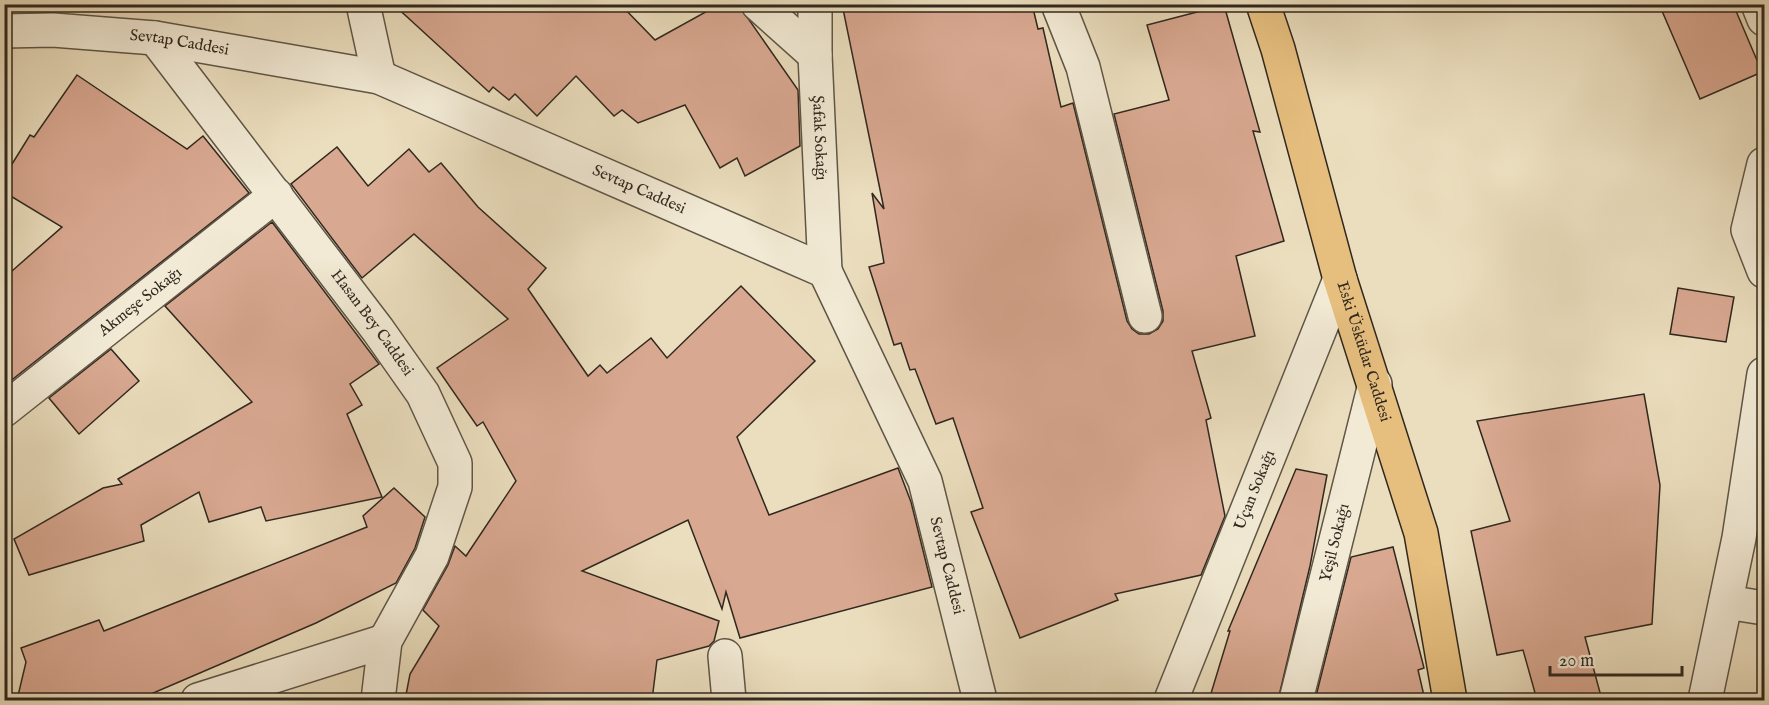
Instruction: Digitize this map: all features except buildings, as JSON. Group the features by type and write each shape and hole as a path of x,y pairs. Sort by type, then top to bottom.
{"main road":[{"name":"Eski Üsküdar Caddesi","path":"1263,4 1278,49 1340,279 1421,533 1450,700"}],"street":[{"path":"363,4 379,77"},
{"path":"758,4 815,55"},
{"name":"Şafak Sokağı","path":"815,4 815,55 825,272"},
{"path":"1058,4 1083,67 1145,316"},
{"path":"1758,4 1764,19"},
{"name":"Sevtap Caddesi","path":"4,31 53,30 155,38 379,77 825,272 926,481 980,700"},
{"name":"Hasan Bey Caddesi","path":"155,38 378,330 423,394 455,463 455,487 432,556 385,641"},
{"path":"1764,164 1748,230 1764,271"},
{"name":"Akmeşe Sokağı","path":"4,410 276,195"},
{"name":"Uçan Sokağı","path":"1171,700 1340,279"},
{"path":"1705,700 1739,538 1764,374"},
{"name":"Yeşil Sokağı","path":"1296,700 1375,384"},
{"path":"1726,602 1764,608"},
{"path":"198,700 385,641 378,700"},
{"path":"725,656 729,700"}]}
